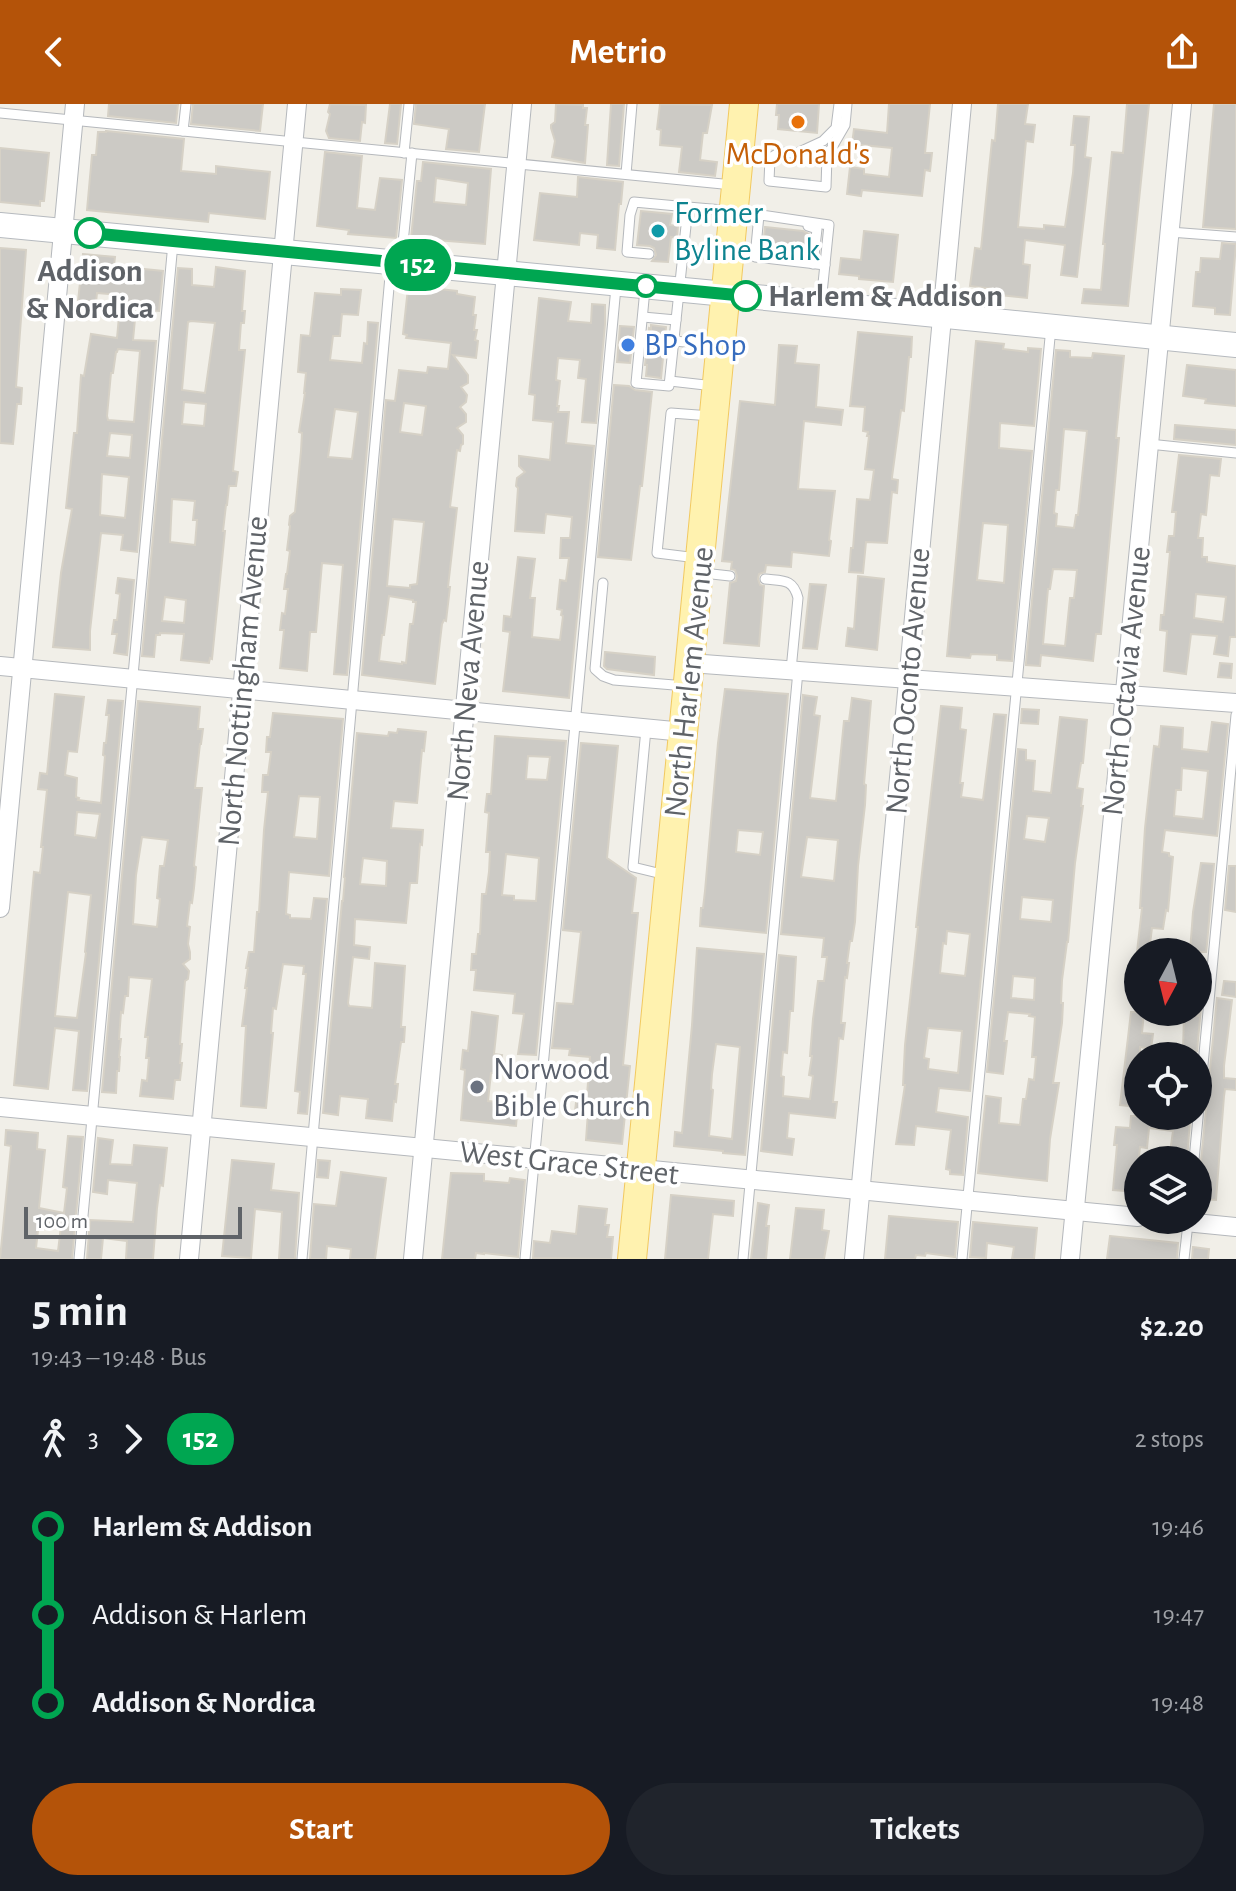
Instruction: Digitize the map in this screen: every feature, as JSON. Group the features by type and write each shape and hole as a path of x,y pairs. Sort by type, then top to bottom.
{"main road":[{"name":"North Harlem Avenue","path":"632,1259 726,294 743,256 744,204 740,154 744,104"}],"street":[{"name":"North Nottingham Avenue","path":"189,1259 297,104"},
{"name":"North Neva Avenue","path":"413,1259 522,104"},
{"name":"North Oconto Avenue","path":"854,1259 962,104"},
{"name":"North Octavia Avenue","path":"1070,1259 1182,104"},
{"path":"0,908 74,112"},
{"path":"0,225 1236,345"},
{"path":"0,666 684,732"},
{"path":"689,675 794,671 1236,703"},
{"name":"West Grace Street","path":"0,1107 1124,1216"},
{"path":"1212,1224 1236,1227"}],"lane":[{"path":"183,131 186,104"},
{"path":"302,1259 352,700 408,153 409,104"},
{"path":"626,174 632,104"},
{"path":"797,153 823,141 836,128 839,104"},
{"path":"770,158 769,181 826,187 827,156 845,125 847,104"},
{"path":"0,113 74,112 183,131 626,174 829,225 821,303"},
{"path":"740,154 770,158 780,152 827,156"},
{"path":"649,254 627,252 634,202 688,207 744,204 766,221 817,229 813,264"},
{"path":"646,286 636,383 669,386 688,207"},
{"path":"1170,232 1236,237"},
{"path":"79,1259 173,241"},
{"path":"669,256 683,257"},
{"path":"743,256 825,265"},
{"path":"525,1259 616,283"},
{"path":"643,317 676,320"},
{"path":"962,1259 1051,327"},
{"path":"674,341 721,345"},
{"path":"670,381 717,386"},
{"path":"714,416 671,413 657,553 730,576"},
{"path":"1149,444 1236,453"},
{"path":"743,1259 798,598 795,588 787,582 765,579"},
{"path":"603,583 595,669 614,680 689,675"},
{"path":"1195,1146 1236,715"},
{"path":"646,728 633,867 670,876"},
{"path":"1184,1259 1187,1234"}],"building":[{"path":"109,104 178,104 176,123 108,116"},
{"path":"193,104 263,104 260,131 191,124"},
{"path":"330,104 366,105 360,141 329,138 326,131"},
{"path":"390,104 401,104 397,144 385,143"},
{"path":"416,104 485,104 479,152 446,149 449,129 414,124"},
{"path":"556,104 583,105 587,108 585,163 552,157 555,141 551,125 555,122"},
{"path":"611,104 624,104 619,166 607,165"},
{"path":"660,104 712,105 707,133 703,133 700,160 717,162 715,176 679,172 682,147 660,145 661,130 657,129"},
{"name":"McDonald's","path":"777,104 819,104 817,133 778,129"},
{"path":"889,104 930,104 925,153 932,153 930,171 925,170 922,196 862,190 861,196 847,194 850,167 864,169 864,174 889,177 892,148 852,144 854,129 887,133"},
{"path":"998,104 1028,104 1025,124 1035,125 1033,142 1026,141 1018,227 1065,227 1073,173 1075,145 1071,145 1074,116 1089,117 1085,157 1091,158 1077,277 1061,275 1065,245 1025,240 1023,264 1030,265 1027,298 1000,295 1000,290 970,286 975,248 981,249"},
{"path":"1127,104 1149,104 1128,306 1082,303 1084,289 1101,290 1112,152 1123,153"},
{"path":"1214,104 1236,104 1236,229 1203,227"},
{"path":"98,132 184,139 181,171 216,174 216,166 270,172 265,219 209,213 208,222 87,210 92,155 96,155"},
{"path":"0,148 49,153 44,201 40,201 40,206 0,202"},
{"path":"325,152 362,156 357,208 375,210 380,178 402,180 396,238 348,234 349,230 317,226"},
{"path":"423,162 491,169 485,244 411,238 417,181 421,181","holes":["436,178 468,183 466,205 434,202"]},
{"path":"578,177 623,182 615,250 597,248 598,235 580,233 579,245 534,240 540,193 577,197"},
{"name":"Former Byline Bank","path":"641,211 672,214 670,225 678,226 677,238 671,237 668,262 652,261 656,255 654,248 637,245"},
{"path":"765,227 809,234 807,253 763,248"},
{"path":"864,231 898,235 893,282 839,274 841,258 861,260"},
{"path":"1222,243 1236,244 1230,315 1215,314 1215,308 1193,306 1196,272 1200,272 1201,258 1220,259"},
{"path":"0,248 26,250 16,387 22,388 21,404 17,404 13,444 0,443"},
{"path":"83,254 115,257 114,266 163,271 159,311 136,309 133,340 156,341 137,552 121,550 123,535 101,533 90,650 53,647 72,509 66,508 74,433 77,433 81,375 84,376 91,334 117,338 121,295 97,293 95,312 77,311","holes":["118,349 140,351 134,422 108,420 107,416 111,373","110,433 132,435 130,458 107,456","102,474 129,477 125,518 100,515"]},
{"path":"216,267 245,271 242,311 245,311 239,350 245,350 233,471 238,472 236,486 229,486 226,505 212,659 209,663 181,660 184,634 156,635 154,657 142,656 178,268 192,269 192,285 214,287","holes":["188,322 215,323 205,393 182,390","184,402 206,404 204,426 182,424","172,499 195,501 195,545 170,542","165,597 186,600 184,623 162,621"]},
{"path":"411,286 457,291 457,294 475,297 474,330 477,330 475,340 478,341 476,358 453,355 468,375 468,383 461,387 467,395 466,402 460,407 466,414 466,422 457,428 463,435 463,444 460,451 457,450 450,507 457,508 446,621 442,624 435,684 362,675 386,400 395,401 399,370 427,373 428,367 448,369 451,343 406,338 407,335 403,334 408,288 411,289","holes":["404,403 426,406 422,435 400,432","393,519 424,522 417,584 410,585 410,588 387,586","389,596 416,602 406,663 379,661"]},
{"path":"341,289 361,290 358,315 342,314 340,336 333,336 330,360 362,363 368,322 378,323 347,675 334,674 343,565 322,563 316,632 310,632 307,671 280,668 284,630 280,630 288,589 284,589 290,551 287,550 289,525 290,516 295,512 302,433 299,432 305,393 306,373 298,372 301,335 310,336 315,293 341,295","holes":["335,409 358,412 352,459 328,457"]},
{"path":"539,298 571,302 568,321 591,323 592,304 605,305 596,423 582,422 586,379 578,378 580,360 558,358 558,412 569,412 566,443 594,446 569,698 503,691 510,632 503,631 504,616 511,617 518,557 535,559 530,598 535,598 532,637 560,640 563,616 562,610 557,609 560,580 566,581 569,558 560,558 561,538 570,538 572,517 546,514 544,533 515,531 517,478 525,472 519,466 519,456 550,460 553,422 533,420 535,395 529,394"},
{"path":"651,325 666,327 661,378 646,376"},
{"name":"BP Shop","path":"620,326 634,327 630,363 617,362"},
{"path":"858,332 912,337 904,411 901,410 892,477 898,480 897,493 892,492 887,543 866,542 863,573 849,572 857,499 870,500 874,470 865,469 869,436 868,432 863,431 865,407 850,406"},
{"path":"976,341 1004,344 1003,349 1028,352 1028,348 1041,349 1034,426 1000,423 999,448 1032,451 1012,661 997,660 997,655 971,654 970,658 947,656","holes":["983,523 1008,525 1004,583 977,580"]},
{"path":"779,345 797,346 795,363 819,365 816,407 843,410 841,425 804,421 798,489 835,491 829,556 792,552 791,567 766,565 765,572 759,574 758,579 764,586 759,646 724,643 730,583 736,581 737,576 731,569 732,562 722,561 740,401 775,405"},
{"path":"1056,350 1070,351 1070,357 1092,358 1093,353 1124,356 1101,634 1096,634 1093,661 1041,655 1040,666 1026,665","holes":["1064,429 1087,431 1074,528 1056,526 1057,514 1054,513","1053,569 1077,570 1074,598 1070,598 1065,646 1043,644"]},
{"path":"1187,365 1236,370 1236,406 1205,403 1206,399 1183,396"},
{"path":"614,385 652,392 631,560 598,557"},
{"path":"1175,425 1236,430 1236,445 1174,439"},
{"path":"1179,455 1221,459 1219,476 1210,475 1206,515 1201,514 1198,538 1203,538 1202,557 1207,557 1207,562 1236,566 1236,637 1230,637 1228,656 1214,654 1217,636 1191,634 1186,674 1164,671 1167,631 1160,630 1161,615 1164,615 1169,536 1174,536 1176,512 1172,512","holes":["1196,594 1226,597 1223,622 1194,618"]},
{"path":"858,576 884,579 877,650 846,646 848,628 854,629"},
{"path":"118,578 134,580 127,655 114,653 117,634 112,634 120,594 116,593"},
{"path":"810,584 826,585 817,649 803,648"},
{"path":"605,652 655,657 654,675 607,669 604,666"},
{"path":"1220,663 1232,664 1231,678 1218,677"},
{"path":"725,689 788,694 766,933 700,926","holes":["738,830 763,832 760,855 736,852"]},
{"path":"55,694 84,697 77,752 68,751 65,775 77,778 78,800 101,803 108,700 123,701 87,1091 73,1090 79,1031 55,1028 48,1089 14,1085 34,872 40,873 43,847 47,790 38,789 40,773 47,774","holes":["77,812 100,814 96,838 75,835","68,892 91,895 77,1018 55,1016"]},
{"path":"803,695 817,697 814,715 820,716 810,798 836,801 844,721 849,721 852,698 871,701 855,922 845,977 841,1023 845,1023 843,1039 839,1038 833,1102 837,1102 835,1118 789,1113 787,1138 794,1139 792,1155 761,1151 779,955 796,957 793,1011 790,1011 787,1053 783,1052 783,1096 810,1099 813,1019 818,981 824,981 827,957 822,957 824,938 781,934","holes":["807,837 838,840 834,881 801,877"]},
{"path":"138,701 200,707 198,729 203,729 195,788 202,788 194,888 187,926 190,927 190,959 183,964 189,971 185,981 180,1080 175,1080 173,1099 140,1096 142,1080 147,1081 149,1058 146,1058 148,1037 145,1037 152,979 129,977 128,996 125,996 121,1012 116,1093 102,1092","holes":["142,837 168,840 164,866 160,866 157,927 133,924"]},
{"path":"941,706 962,708 960,729 966,730 961,797 983,800 994,714 1006,715 970,1091 939,1088 936,1112 968,1117 963,1175 950,1174 950,1170 946,1169 951,1130 916,1126 914,1145 896,1144 905,1085 905,1045 916,927","holes":["947,931 970,934 965,976 940,973","928,1028 962,1031 958,1073 928,1069 929,1059 924,1058"]},
{"path":"1022,709 1039,710 1038,724 1021,723"},
{"path":"273,713 343,719 329,876 289,872 286,914 290,918 311,919 314,898 327,899 307,1114 298,1113 300,1092 295,1091 306,974 303,974 304,966 283,964 276,1009 273,1008 266,1108 241,1106 246,968 249,952 254,952 259,912 268,792 262,792 263,775 268,775 271,752 266,752 267,737 270,737","holes":["299,796 320,797 317,839 294,837"]},
{"path":"1060,717 1087,720 1077,788 1083,789 1083,806 1062,980 1062,1023 1053,1083 1059,1083 1047,1181 978,1173 986,1096 1001,1098 999,1123 1020,1125 1029,1079 1034,1080 1035,1017 1030,1014 1008,1012 1003,1074 987,1072 1018,749 1026,750 1026,760 1035,761 1033,791 1051,793","holes":["1027,816 1049,818 1045,842 1024,839","1022,897 1053,900 1051,922 1020,919","1013,976 1035,978 1034,1000 1011,998"]},
{"path":"1212,722 1228,724 1217,836 1165,830 1162,852 1173,857 1168,911 1163,929 1152,928 1151,938 1139,938 1145,828 1154,746 1159,747 1161,726 1183,728 1182,749 1208,752","holes":["1182,768 1208,771 1203,819 1174,816 1176,790 1181,790"]},
{"path":"398,729 426,732 417,803 394,801 391,828 423,830 417,883 410,883 406,923 355,919 354,945 370,947 369,959 353,957 348,1003 349,1006 372,1008 375,963 405,966 401,1027 405,1027 404,1042 401,1042 392,1121 366,1118 368,1099 340,1096 338,1115 323,1113 357,733 388,736 389,732 397,733","holes":["363,858 387,861 386,886 360,884"]},
{"path":"495,736 566,741 536,1055 518,1054 524,1014 513,1013 515,994 474,990 476,970 471,970 472,954 476,954 482,894 486,894 489,872 490,852 486,852 489,813 485,812 487,794 491,794","holes":["528,756 550,757 547,780 526,779","506,854 539,858 536,901 514,900 514,896 502,895"]},
{"path":"581,743 618,746 607,858 636,878 632,913 638,913 623,1065 630,1066 622,1144 586,1140 588,1112 575,1111 577,1094 587,1095 590,1057 569,1055 570,1049 552,1048 557,1003 573,1004 581,932 563,930"},
{"path":"1201,863 1214,864 1208,938 1191,938"},
{"path":"1229,866 1236,866 1236,912 1225,910"},
{"path":"697,948 764,954 745,1155 674,1146 675,1132 682,1133","holes":["716,1044 740,1047 732,1139 709,1136"]},
{"path":"1224,981 1236,982 1236,997 1222,995"},
{"path":"1217,998 1232,1000 1224,1078 1236,1079 1236,1090 1225,1089 1216,1200 1212,1200 1212,1146 1202,1146 1204,1130 1212,1130 1212,1049"},
{"path":"472,1012 498,1016 494,1054 502,1055 500,1066 495,1065 494,1073 491,1073 488,1101 518,1104 516,1126 461,1120 465,1070 461,1069 463,1050 468,1051"},
{"path":"1129,1026 1143,1026 1142,1033 1153,1034 1152,1042 1127,1042"},
{"path":"1184,1026 1199,1026 1198,1042 1183,1042"},
{"path":"1124,1071 1124,1105 1120,1105"},
{"path":"1116,1127 1149,1130 1147,1146 1124,1146 1124,1191 1113,1190"},
{"path":"6,1130 38,1133 37,1149 45,1150 39,1208 64,1213 68,1136 83,1137 72,1259 0,1259 11,1146 5,1145","holes":["39,1222 61,1226 58,1251 36,1248"]},
{"path":"1165,1130 1189,1130 1188,1146 1171,1146 1173,1131"},
{"path":"98,1138 113,1140 110,1164 132,1165 134,1145 167,1148 157,1208 153,1259 126,1259 127,1241 103,1238 101,1259 87,1259 90,1220 133,1222 137,1183 108,1180 107,1194 93,1192"},
{"path":"232,1160 274,1164 271,1190 299,1193 295,1259 279,1259 282,1212 255,1209 251,1258 222,1256"},
{"path":"318,1160 330,1161 328,1178 317,1177"},
{"path":"341,1172 386,1178 375,1259 350,1259 351,1249 327,1246 326,1259 310,1259 314,1204 336,1206"},
{"path":"451,1173 484,1174 484,1181 509,1183 510,1178 525,1180 518,1257 476,1253 475,1259 442,1259"},
{"path":"671,1195 734,1201 733,1216 713,1214 708,1259 665,1259"},
{"path":"758,1203 769,1205 766,1259 751,1259"},
{"path":"579,1206 607,1209 607,1237 613,1237 611,1259 533,1258 534,1241 550,1243 552,1231 576,1234"},
{"path":"796,1208 824,1210 822,1230 829,1231 824,1259 790,1259"},
{"path":"889,1216 958,1222 955,1257 926,1253 925,1256 916,1255 915,1259 885,1259"},
{"path":"973,1222 1037,1228 1034,1259 1012,1259 1014,1247 987,1243 986,1258 970,1257"},
{"path":"1110,1236 1178,1243 1177,1259 1107,1259"},
{"path":"1193,1247 1209,1249 1208,1259 1192,1259"}],"bus line":[{"name":"152","path":"90,233 746,296"}],"place":[{"name":"McDonald's","path":"798,122"},
{"name":"Former Byline Bank","path":"658,231"},
{"name":"Addison & Nordica","path":"90,233"},
{"name":"Harlem & Addison","path":"746,296"},
{"name":"BP Shop","path":"628,345"},
{"name":"Norwood Bible Church","path":"477,1087"}]}
